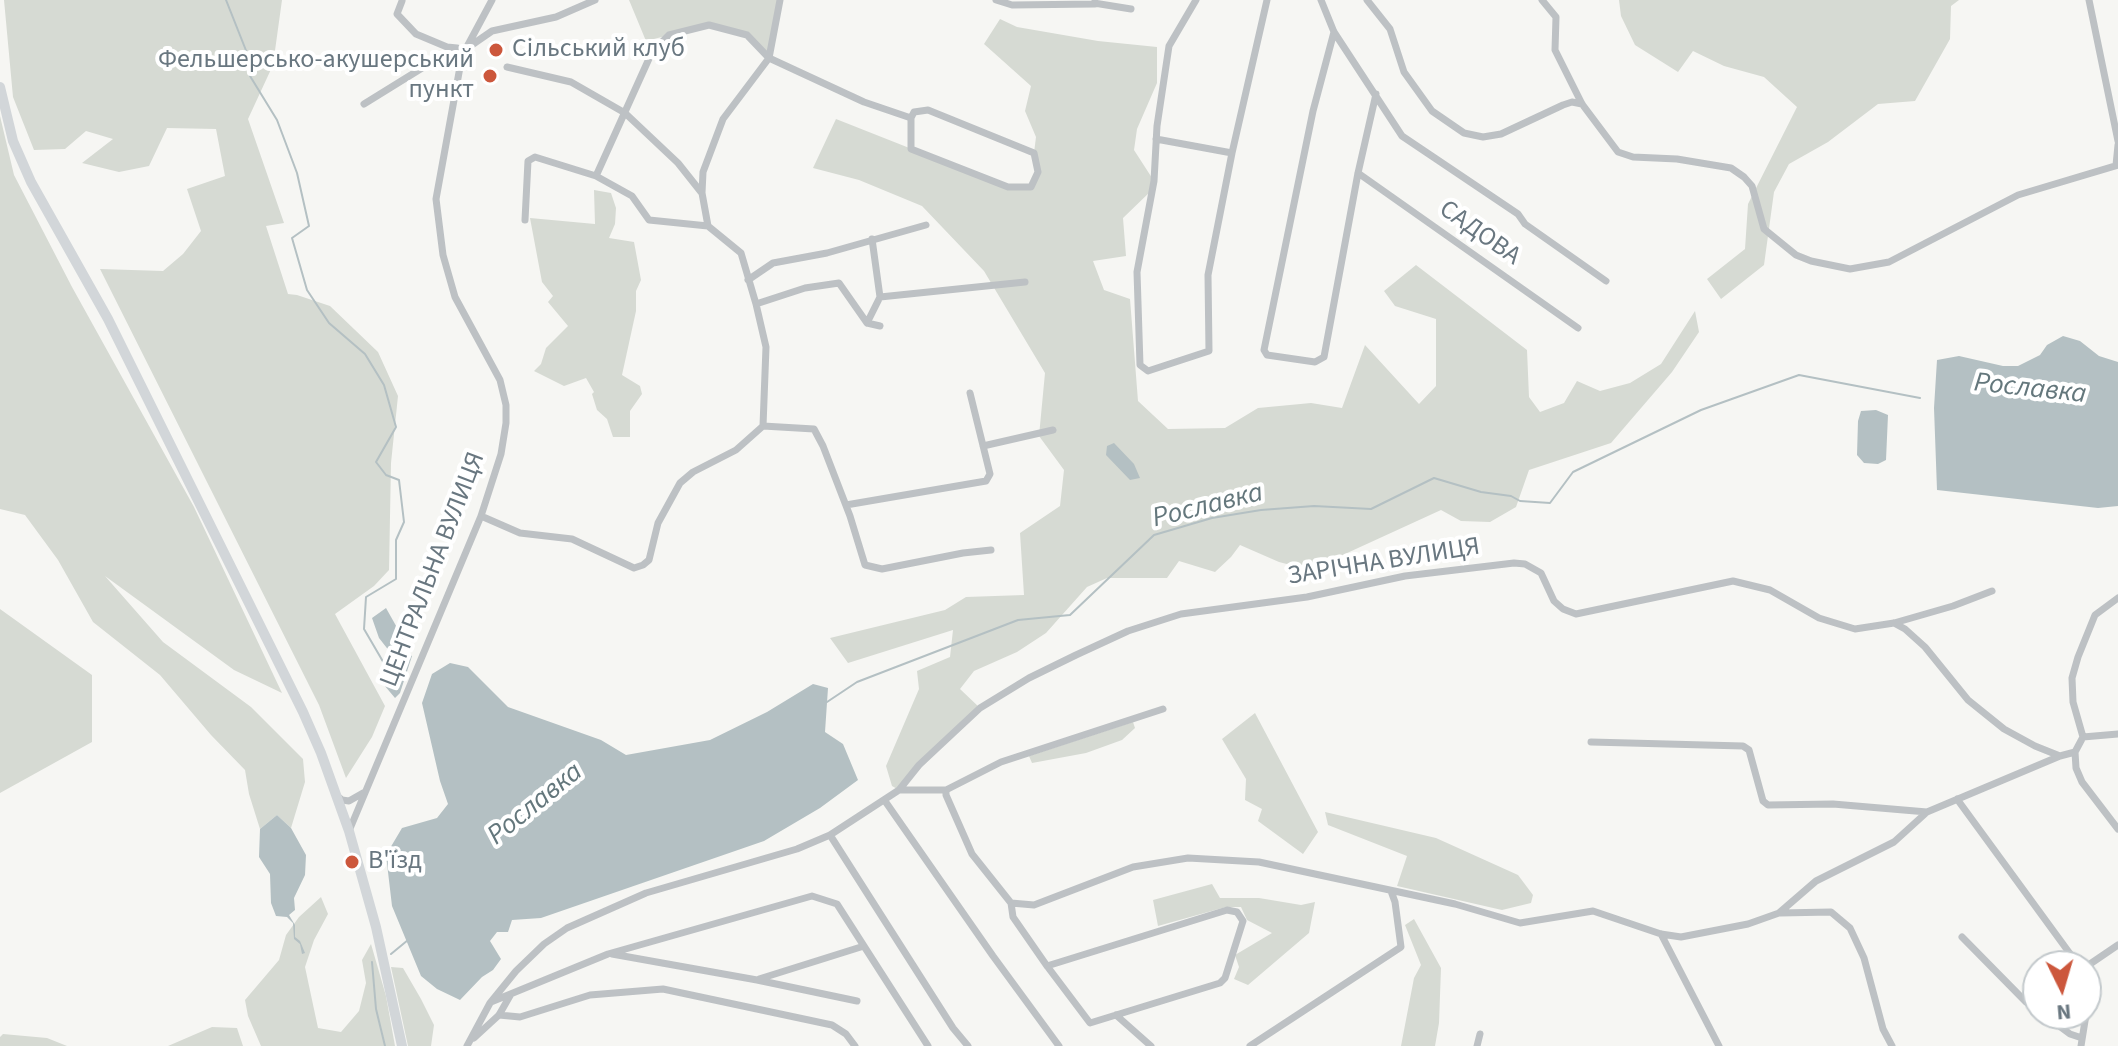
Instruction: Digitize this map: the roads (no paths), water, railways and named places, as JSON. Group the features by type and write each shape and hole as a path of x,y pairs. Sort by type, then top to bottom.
{"main road":[{"path":"0,87 13,141 31,182 122,347 303,712 349,831 376,927 402,1046"}],"street":[{"name":"ЦЕНТРАЛЬНА ВУЛИЦЯ","path":"349,831 481,516 501,454 506,405 500,380 455,297 443,255 436,199 462,56 492,0"},
{"path":"364,104 448,52 466,49 492,31 556,17 595,0"},
{"path":"708,226 702,193 703,172 723,119 769,58 780,0"},
{"path":"996,0 1012,5 1094,2 1131,9"},
{"path":"1196,0 1169,46 1156,139 1154,181 1137,272 1140,365 1148,371 1209,351 1208,275 1267,0"},
{"path":"1321,0 1334,32 1402,136 1518,214 1525,224 1606,281"},
{"path":"1367,0 1390,29 1404,72 1432,111 1464,133 1483,137 1501,134 1563,105 1572,102 1582,104"},
{"path":"1542,0 1556,17 1555,50 1582,104 1618,152 1731,168 1752,186 1764,229 1796,255 1837,268 1862,268 1889,262 2018,195 2117,165 2118,143 2089,0"},
{"path":"402,1 397,14 416,34 447,47 466,49"},
{"path":"596,176 652,52 669,35 709,25 747,35 769,58 864,102 911,118"},
{"path":"1334,32 1313,111 1264,350 1267,355 1315,362 1324,357 1376,94"},
{"path":"507,67 571,82 625,113 678,163 702,193"},
{"path":"928,110 1034,153 1038,172 1031,187 1008,187 911,149 911,118 914,112 928,110"},
{"path":"1156,139 1232,153"},
{"path":"525,220 528,161 535,157 596,176 632,196 649,220 708,226 741,253 766,347 763,426"},
{"name":"САДОВА","path":"1358,173 1578,328"},
{"path":"748,280 773,263 827,253 926,225"},
{"path":"867,323 880,297 872,239"},
{"path":"880,297 1025,282"},
{"path":"756,304 805,288 839,283 867,323 880,326"},
{"path":"846,505 986,481 990,474 970,393"},
{"path":"481,516 520,533 572,539 634,568 649,560 658,523 680,483 693,472 736,450 763,426 814,429 846,505 865,565 882,569 991,550"},
{"path":"983,446 1053,430"},
{"name":"ЗАРІЧНА ВУЛИЦЯ","path":"468,1044 490,1003 544,944 567,928 646,893 797,849 830,835 899,790 919,765 980,708 1029,678 1128,631 1181,614 1307,597 1405,576 1514,563 1525,564 1541,573 1554,601 1576,614 1733,581 1770,590 1819,618 1855,629 1894,623 1992,591"},
{"path":"2118,598 2095,615 2072,678 2073,702 2083,737 2075,752 2076,768 2082,782 2118,829"},
{"path":"1894,623 1925,647 1968,700 2004,729 2060,756"},
{"path":"899,790 946,790 1001,762 1163,709"},
{"path":"2083,737 2118,734"},
{"path":"1591,742 1743,746 1749,750 1763,801 1768,805 1833,804 1927,812"},
{"path":"1779,913 1816,881 1894,842 1927,812 2075,752"},
{"path":"336,794 342,800 349,801 367,789"},
{"path":"946,790 972,854 1011,903 1013,917 1047,966 1090,1023 1220,983 1225,978 1243,921 1237,912 1227,910 1047,966"},
{"path":"1957,799 2067,950"},
{"path":"885,801 1059,1046"},
{"path":"830,835 953,1028 968,1046"},
{"path":"1011,903 1034,905 1133,867 1188,858 1259,862 1455,904 1520,923 1593,911 1661,934 1681,937 1748,924 1779,913 1831,912 1850,928 1864,958 1883,1029 1892,1046"},
{"path":"1250,1046 1401,947 1391,891"},
{"path":"490,1003 608,954 812,896 837,904 928,1046"},
{"path":"1661,934 1719,1046"},
{"path":"1962,937 2022,998"},
{"path":"757,980 864,946"},
{"path":"608,954 857,1001"},
{"path":"499,1015 520,1017 590,995 663,989 832,1025 846,1034 855,1046"},
{"path":"468,1044 499,1015 511,994"},
{"path":"1116,1015 1151,1046"},
{"path":"2065,1030 2081,1042"},
{"path":"1477,1046 1480,1034"}],"water":[{"path":"2063,336 2080,341 2099,356 2118,362 2118,506 2098,508 1937,490 1934,408 1937,360 1959,356 2003,366 2018,366 2040,355 2047,345"},
{"path":"1876,410 1888,415 1886,460 1878,464 1864,463 1857,455 1858,421 1861,411"},
{"path":"1114,443 1134,464 1140,478 1130,480 1106,455 1107,446"},
{"path":"386,608 404,640 390,652 379,638 372,618"},
{"path":"402,650 412,656 400,693 395,698 379,679 385,665 397,658"},
{"path":"450,663 468,667 508,707 601,740 626,755 710,740 767,712 813,684 828,688 825,732 843,744 858,780 820,808 764,841 541,918 512,920 508,932 497,932 490,941 501,959 460,1000 437,989 421,976 392,906 386,855 402,828 437,818 448,804 422,703 432,674"},
{"path":"277,815 291,828 306,855 305,875 294,898 295,910 289,915 295,925 295,937 300,941 305,953 302,954 300,944 294,939 293,923 287,917 276,916 271,903 270,874 259,857 260,829"}],"waterway":[{"path":"226,0 249,58 250,76 277,120 297,173 309,226 292,238 307,290 329,323 365,354 384,385 396,427 376,462 386,475 399,480 404,522 396,540 396,579 366,597 364,629 385,665"},
{"name":"Рославка","path":"827,702 857,682 1018,620 1070,615 1154,535 1212,518 1314,506 1371,509 1434,478 1481,492 1511,496 1520,501 1550,503 1573,472 1701,410 1799,375 1920,398"},
{"name":"Рославка","path":"391,954 408,940"},
{"name":"Рославка","path":"372,962 376,1009 385,1046"}],"place":[{"name":"Сільський клуб","path":"496,50"},
{"name":"Фельшерсько-акушерський пункт","path":"490,76"},
{"name":"В'їзд","path":"352,862"}]}
